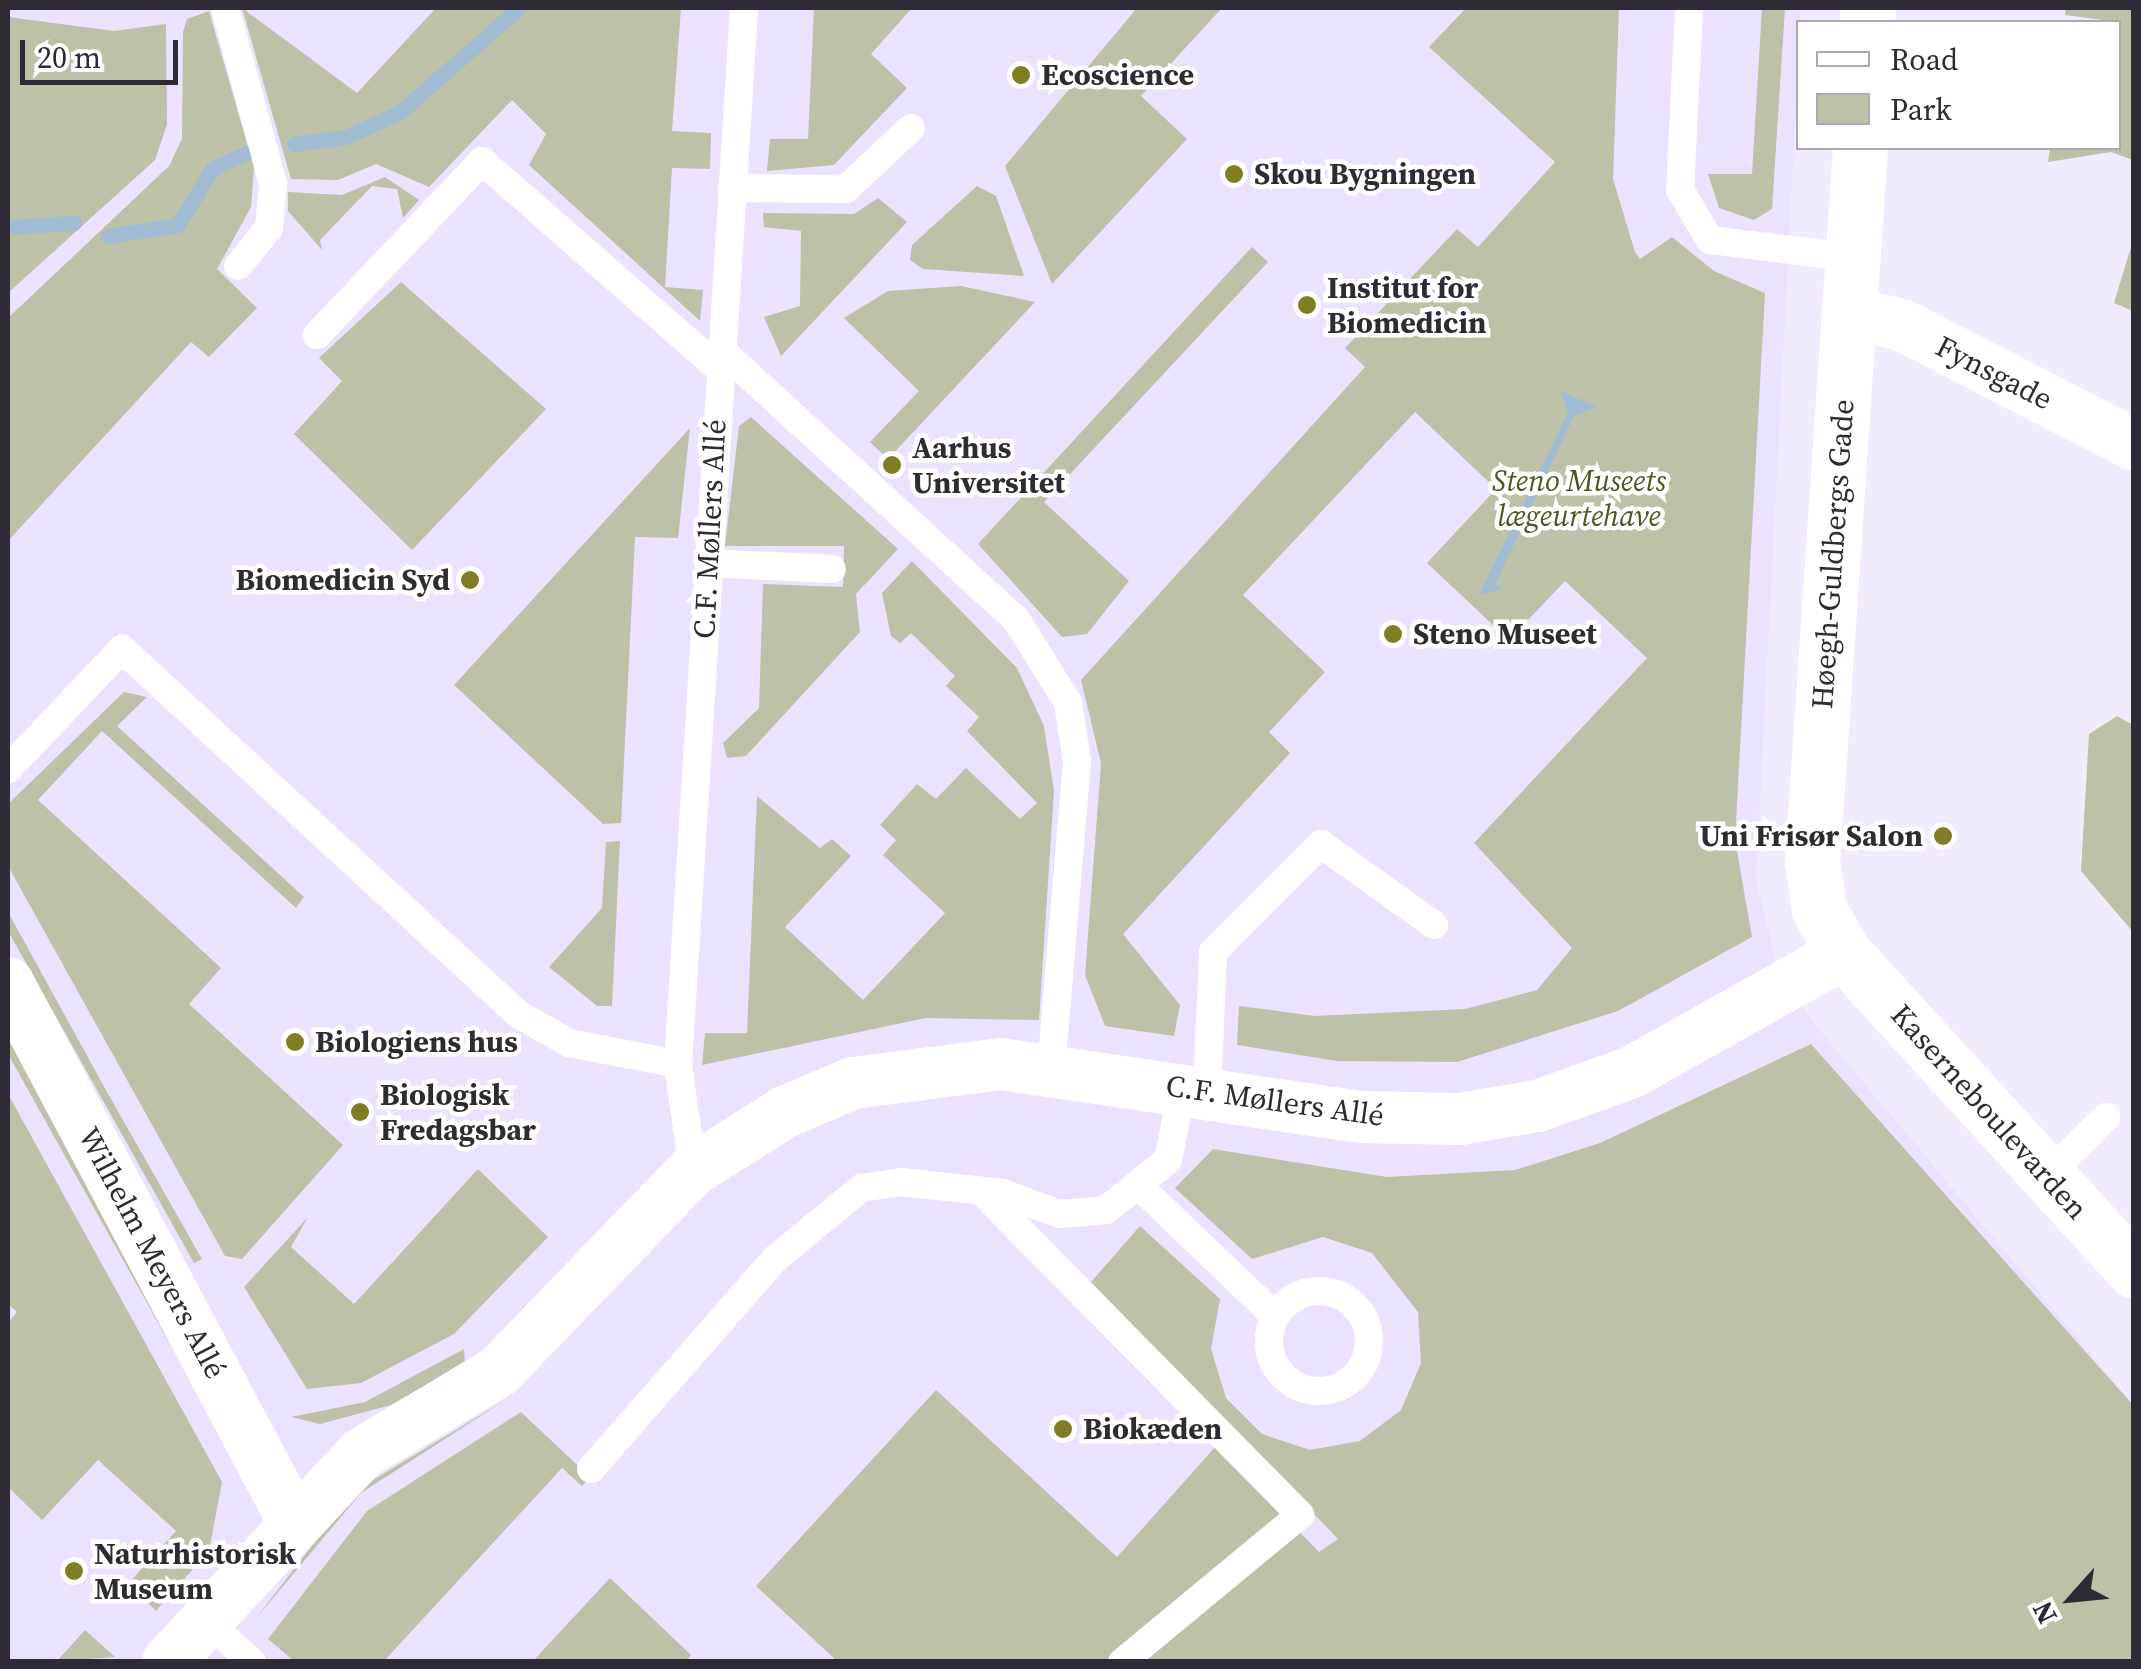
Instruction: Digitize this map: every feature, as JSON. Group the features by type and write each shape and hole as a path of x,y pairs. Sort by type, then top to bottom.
{"street":[{"name":"Høegh-Guldbergs Gade","path":"1844,953 1819,910 1812,861 1860,150"},
{"name":"Fynsgade","path":"1849,313 1902,325 2134,445"},
{"name":"C.F. Møllers Allé","path":"168,1662 361,1454 498,1371 693,1170 785,1112 853,1083 930,1066 1051,1071 1362,1117 1460,1119 1538,1106 1632,1072 1844,953"},
{"name":"Kaserneboulevarden","path":"1844,953 2134,1271"},
{"name":"Wilhelm Meyers Allé","path":"8,983 295,1524"}],"lane":[{"path":"224,8 273,183 269,228 238,266"},
{"name":"C.F. Møllers Allé","path":"693,1170 678,1064 744,8"},
{"path":"1689,8 1680,190 1710,240 1854,258"},
{"path":"732,188 846,189 911,128"},
{"path":"316,335 482,161 720,359 1016,619 1068,703 1077,761 1051,1071"},
{"path":"708,563 832,569"},
{"path":"8,769 122,649 518,1014 569,1043 678,1064"},
{"path":"590,1470 775,1260 861,1188 902,1182 982,1191 1060,1214 1106,1210 1141,1188 1168,1160 1194,1091 1213,952 1321,844 1434,925"},
{"path":"2046,1175 2106,1117"},
{"path":"1141,1188 1275,1316"},
{"path":"982,1191 1300,1515 1122,1662"},
{"path":"207,1620 252,1662"}],"shaded area":[{"name":"Aarhus Universitet","path":"8,8 1801,8 1800,20 1796,20 1796,105 1756,878 1776,963 1812,1021 2133,1404 2133,1661 8,1662"}],"green space":[{"path":"242,8 357,93 436,8 681,8 672,131 711,133 710,169 672,168 665,287 703,290 700,321 529,165 546,134 512,100 429,187 376,164 338,180 291,179"},
{"path":"814,8 912,8 871,54 907,88 834,165 767,171 770,139 808,139"},
{"path":"1137,8 1222,8 1141,96 1187,139 1052,284 1005,166"},
{"name":"Steno Museets lægeurtehave","path":"1466,8 1619,8 1613,179 1635,252 1640,259 1672,237 1714,271 1765,293 1735,840 1752,937 1618,1011 1457,1062 1337,1061 1237,1045 1239,1006 1315,1016 1465,1009 1537,990 1572,948 1474,843 1647,658 1565,581 1509,640 1427,563 1496,489 1415,412 1243,595 1325,672 1269,732 1290,753 1123,934 1180,1005 1174,1036 1105,1026 1085,975 1101,763 1081,680 1365,367 1345,348 1457,229 1478,247 1555,162 1429,47"},
{"path":"1762,8 1785,8 1772,209 1754,220 1719,208 1708,174 1752,174"},
{"path":"2066,8 2133,8 2133,160 2111,152 2048,162 2050,150 2121,150 2121,20 2065,15"},
{"path":"209,11 254,168 251,207 217,269 257,308 209,357 191,342 8,541 8,318 169,166 182,139 183,32 187,19"},
{"path":"8,17 114,31 166,24 167,124 155,160 8,293"},
{"path":"385,177 419,200 403,218 397,189 372,186 320,240 322,250 288,211 288,192 342,195"},
{"path":"977,186 996,196 1024,276 923,269 910,260 912,245"},
{"path":"878,198 907,222 781,356 764,317 800,306 801,231 764,227 763,213 854,214"},
{"path":"2133,240 2134,311 2114,303"},
{"path":"1252,247 1268,262 1044,502 1129,581 1087,634 1062,637 978,544"},
{"path":"401,282 546,409 412,550 294,434 342,381 319,358"},
{"path":"961,286 1035,302 888,459 870,442 919,391 844,318 888,291"},
{"path":"751,417 898,549 856,594 860,632 746,756 727,758 723,743 759,708 763,584 843,587 844,546 725,546 739,426"},
{"path":"690,428 678,538 635,537 621,823 603,824 454,685"},
{"path":"912,561 1017,668 1044,726 1054,791 1039,1020 926,1018 702,1065 705,1033 747,1033 757,796 820,848 832,839 851,856 785,927 863,1000 945,913 883,855 896,840 880,825 917,784 936,799 966,768 1020,819 1037,803 967,731 979,717 946,686 955,676 911,633 900,643 891,636 882,593"},
{"path":"124,692 147,697 117,726 304,897 296,908 102,731 38,800 221,968 189,1004 343,1145 242,1259 225,1256 8,866 8,804"},
{"path":"2117,716 2133,725 2133,932 2081,871 2089,734"},
{"path":"620,841 612,1006 597,1006 549,967 602,908 606,842"},
{"path":"8,912 202,1259 194,1263 8,931"},
{"path":"8,1034 209,1414 8,1054"},
{"path":"1811,1044 2133,1405 2133,1661 837,1661 756,1586 936,1390 1117,1557 1216,1446 1319,1552 1338,1539 1091,1282 1140,1226 1220,1299 1211,1349 1226,1398 1262,1434 1310,1450 1360,1441 1401,1410 1421,1363 1418,1312 1372,1253 1323,1237 1252,1259 1175,1188 1213,1149 1387,1177 1515,1170 1600,1143"},
{"path":"8,1094 222,1482 209,1551 156,1611 128,1584 176,1531 98,1460 42,1520 8,1487 8,1323 17,1312 8,1304"},
{"path":"478,1169 548,1237 454,1334 361,1383 307,1389 244,1287 308,1217 291,1247 354,1304"},
{"path":"464,1349 465,1363 391,1405 320,1424 291,1417 365,1402"},
{"path":"504,1401 361,1493 254,1621 353,1492"},
{"path":"521,1412 590,1477 582,1486 562,1468 384,1661 294,1661 268,1639 367,1511"},
{"path":"610,1578 691,1655 686,1661 533,1661"},
{"path":"85,1630 115,1657 57,1661"}],"water":[{"path":"1561,391 1596,407 1574,416 1495,585 1503,589 1479,595 1568,413"}],"waterway":[{"path":"294,144 346,137 400,112 519,8"},
{"path":"108,236 178,225 212,169 246,153"},
{"path":"8,227 74,223"}],"place":[{"name":"Ecoscience","path":"1021,75"},
{"name":"Skou Bygningen","path":"1234,174"},
{"name":"Institut for Biomedicin","path":"1307,305"},
{"name":"Aarhus Universitet","path":"892,465"},
{"name":"Biomedicin Syd","path":"470,580"},
{"name":"Steno Museet","path":"1393,634"},
{"name":"Uni Frisør Salon","path":"1943,836"},
{"name":"Biologiens hus","path":"295,1042"},
{"name":"Biologisk Fredagsbar","path":"360,1112"},
{"name":"Biokæden","path":"1063,1429"},
{"name":"Naturhistorisk Museum","path":"74,1571"}]}
